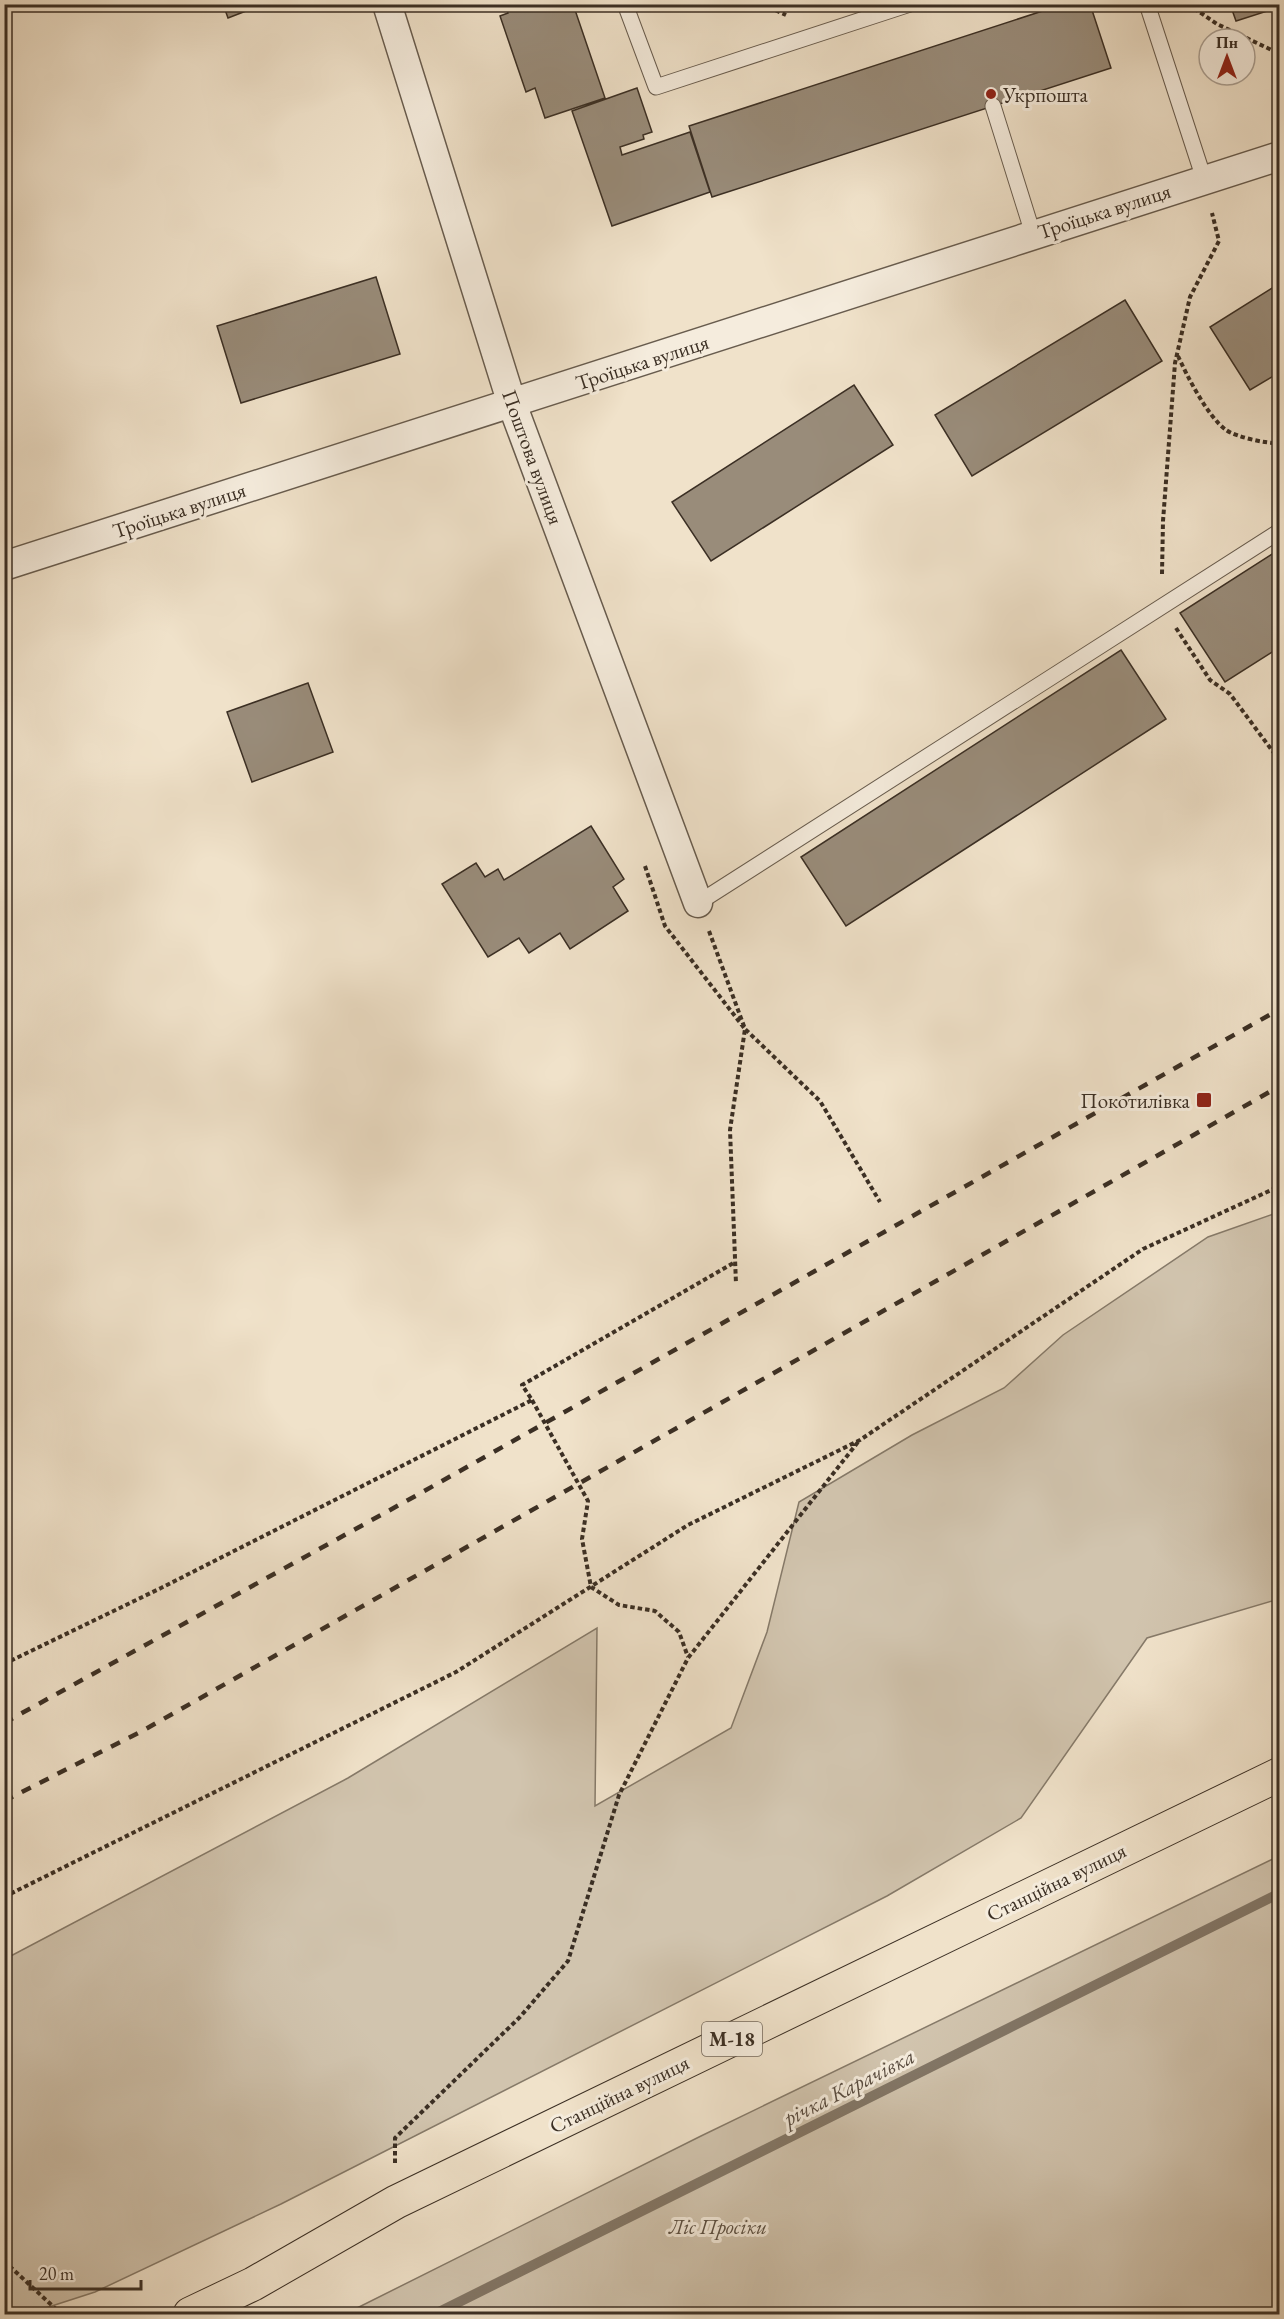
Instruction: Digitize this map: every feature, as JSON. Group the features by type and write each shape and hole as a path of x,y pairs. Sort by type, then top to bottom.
{"highway":[{"name":"Станційна вулиця","path":"191,2314 253,2284 396,2202 1280,1774"}],"street":[{"name":"Поштова вулиця","path":"387,4 512,404 698,903"},
{"name":"Троїцька вулиця","path":"4,566 1280,156"}],"lane":[{"path":"625,4 656,87 910,4"},
{"path":"1147,4 1204,179"},
{"path":"993,106 1033,234"},
{"path":"698,903 1280,531"}],"path":[{"path":"1188,4 1217,24 1280,54"},
{"path":"1204,179 1219,241 1190,297 1177,355 1162,521 1162,606 1210,680 1230,694 1280,761"},
{"path":"1177,355 1192,388 1226,430 1268,444 1280,443"},
{"path":"698,903 745,1029 820,1101 880,1202"},
{"path":"736,1284 730,1130 745,1029"},
{"path":"4,1897 456,1672 688,1525 860,1440 1143,1249 1280,1186"},
{"path":"688,1658 679,1632 655,1611 619,1605 591,1587 582,1539 588,1501 522,1385 735,1262"},
{"path":"4,1664 172,1583 532,1400"},
{"path":"396,2202 395,2138 520,2017 568,1961 618,1795 688,1658 860,1440"},
{"path":"4,2261 58,2311 191,2314"}],"green space":[{"path":"1279,1212 1279,1599 1147,1638 1021,1818 887,1896 281,2204 95,2292 27,2314 5,2314 5,1959 348,1778 597,1628 595,1806 731,1728 767,1632 799,1502 912,1435 1004,1388 1063,1335 1208,1237"},
{"name":"Ліс Просіки","path":"1279,1856 1279,2314 345,2314 701,2136"}],"building":[{"path":"223,4 264,4 228,18"},
{"path":"505,4 573,4 605,98 545,118 535,88 526,92 500,16 508,13"},
{"path":"1064,4 1090,4 1111,68 712,197 689,126"},
{"path":"1230,4 1280,4 1280,7 1236,21"},
{"path":"637,88 652,132 643,135 644,139 620,147 622,155 690,132 710,192 612,226 572,111"},
{"path":"376,277 400,354 241,403 217,326"},
{"path":"1280,283 1280,372 1250,390 1210,327"},
{"path":"1125,300 1162,361 972,476 935,415"},
{"path":"854,385 893,445 711,561 672,502"},
{"path":"1280,549 1280,647 1225,682 1180,613"},
{"path":"1121,650 1166,719 846,926 801,857"},
{"path":"308,683 333,752 252,782 227,712"},
{"path":"591,826 624,879 613,887 628,911 570,949 560,933 529,953 519,938 488,957 442,884 476,863 485,877 498,869 504,880"}],"waterway":[{"name":"річка Карачівка","path":"435,2314 1280,1893"}],"railway":[{"path":"4,1723 419,1494 1280,1009"},
{"path":"4,1801 144,1730 1280,1086"}],"place":[{"name":"Укрпошта","path":"991,94"},
{"name":"Покотилівка","path":"1204,1100"}]}
